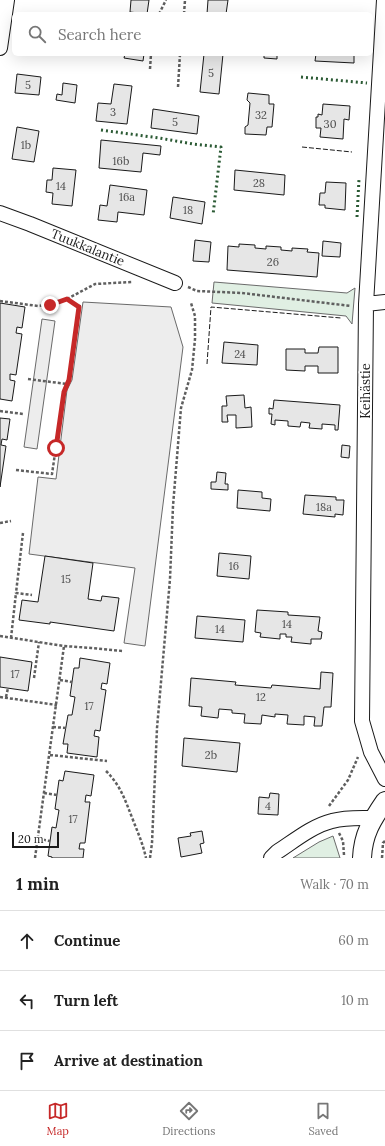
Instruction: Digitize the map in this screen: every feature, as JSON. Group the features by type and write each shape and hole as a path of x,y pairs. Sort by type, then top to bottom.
{"street":[{"path":"0,48 7,0"},
{"name":"Keihästie","path":"384,0 366,304 362,721 371,752 385,779"},
{"name":"Tuukkalantie","path":"0,213 175,283"},
{"path":"366,304 385,302"},
{"path":"362,858 364,837 373,818 385,801"},
{"path":"271,858 277,852 311,830 333,820 373,818"}],"path":[{"path":"160,12 166,0"},
{"path":"184,12 185,0"},
{"path":"150,69 151,56"},
{"path":"178,87 180,56"},
{"path":"0,301 38,306 50,305 67,299 95,284 134,282"},
{"path":"175,283 197,291 242,293 352,306 366,304"},
{"path":"16,470 52,474 64,392 69,380 79,322 79,305 67,299"},
{"path":"150,858 157,728 170,579 173,506 181,408 192,370 194,347 195,316 191,303"},
{"path":"28,379 67,384"},
{"path":"61,410 65,411"},
{"path":"0,411 23,414"},
{"path":"56,448 60,449"},
{"path":"0,523 11,521"},
{"path":"11,638 23,533"},
{"path":"16,593 32,595"},
{"path":"0,636 64,646 123,651"},
{"path":"34,678 39,642"},
{"path":"35,858 64,646"},
{"path":"60,680 72,682"},
{"path":"6,698 8,688"},
{"path":"0,697 57,705"},
{"path":"54,727 66,728"},
{"path":"344,858 343,841 333,820 329,806 348,780 358,758 371,752"},
{"path":"50,755 107,762"},
{"path":"106,771 115,780 124,796 143,845 146,858"},
{"path":"44,793 57,795"},
{"path":"38,839 50,841"},
{"path":"382,858 385,841"}],"green space":[{"path":"214,282 347,293 355,288 352,324 346,316 212,303"},
{"path":"333,836 340,858 293,858 319,842"}],"shaded area":[{"path":"83,302 171,307 183,347 145,646 124,643 135,568 29,554 38,477 56,479 67,390 72,380"},
{"path":"42,319 55,321 37,449 24,447"}],"building":[{"path":"131,0 149,0 147,12 130,12"},
{"path":"208,0 228,0 226,12 207,12"},
{"path":"124,56 144,56 143,61 124,58"},
{"path":"204,56 223,56 219,94 200,92"},
{"path":"264,56 277,56 277,59 264,58"},
{"path":"316,56 354,56 354,63 315,61"},
{"path":"17,74 41,77 39,95 15,93"},
{"path":"63,83 77,85 75,103 56,100 57,94 62,95"},
{"path":"114,84 132,86 127,124 96,121 98,103 111,104"},
{"path":"248,93 269,95 269,104 274,104 272,127 267,127 266,135 245,134 245,127 248,125 250,103 247,100"},
{"path":"323,104 350,106 349,120 344,119 343,139 320,137 321,128 316,128 316,117 318,117 318,114 322,115"},
{"path":"153,109 199,116 197,134 151,128"},
{"path":"17,127 39,131 34,162 12,159"},
{"path":"101,140 161,146 160,155 143,153 141,172 99,168"},
{"path":"53,168 76,170 72,206 52,204 53,193 46,192 47,180 52,180"},
{"path":"235,170 285,175 284,195 234,190"},
{"path":"326,182 346,183 345,210 325,208 325,205 319,205 320,193 325,193"},
{"path":"110,185 147,190 144,215 118,212 117,222 98,220 100,205 107,206"},
{"path":"173,197 205,202 202,224 170,218"},
{"path":"195,240 211,242 209,262 193,261"},
{"path":"323,241 341,243 340,257 322,256"},
{"path":"239,244 255,245 255,248 266,249 266,246 281,247 281,250 292,251 292,248 308,249 307,252 319,253 317,277 227,270 228,246 239,247"},
{"path":"0,303 25,307 22,328 17,327 16,333 22,334 16,375 10,374 10,380 15,381 12,401 0,399"},
{"path":"224,342 258,345 257,365 222,363"},
{"path":"319,347 338,347 338,373 318,373 318,366 305,366 305,371 286,370 286,349 305,349 305,353 318,353"},
{"path":"244,395 245,408 251,407 252,427 236,428 236,415 227,415 228,422 222,422 222,406 227,406 226,396"},
{"path":"274,400 340,405 338,430 335,430 335,425 322,424 322,429 309,428 310,423 301,422 300,427 288,426 288,421 275,420 275,425 271,424 272,414 269,414 269,408 273,409"},
{"path":"0,418 10,419 7,440 2,439 1,445 6,446 0,487"},
{"path":"342,445 350,446 349,458 341,457"},
{"path":"217,472 226,473 225,484 228,484 228,490 211,489 211,482 216,482"},
{"path":"238,490 262,492 262,498 271,499 270,511 237,508"},
{"path":"305,495 336,497 336,500 344,500 343,515 335,514 335,517 303,514"},
{"path":"219,553 251,556 249,579 217,576"},
{"path":"45,556 93,563 88,599 101,601 102,596 119,598 114,631 50,622 50,624 19,620 22,600 38,602"},
{"path":"257,610 288,612 288,615 320,617 318,631 322,632 321,639 311,639 311,644 291,642 292,637 286,637 286,634 280,634 280,639 260,637 261,633 255,632"},
{"path":"197,616 245,620 243,642 195,638"},
{"path":"0,657 32,662 28,691 0,687"},
{"path":"80,658 110,663 107,684 102,683 101,689 106,690 100,731 95,730 94,736 99,737 97,757 67,753 68,744 63,744 68,715 72,715 75,697 70,696 74,668 79,668"},
{"path":"321,672 333,673 331,707 324,707 322,726 314,726 315,717 304,716 304,725 287,724 288,715 275,714 275,717 262,715 261,724 244,723 245,714 232,713 232,710 219,709 218,718 201,716 202,707 189,706 191,678 236,682 235,685 271,688 272,685 320,689"},
{"path":"184,738 240,743 237,772 182,766"},
{"path":"65,771 94,775 91,796 86,795 85,802 90,802 85,843 80,843 79,849 84,849 83,858 52,858 48,856 52,827 56,828 59,810 55,809 59,780 63,781"},
{"path":"270,793 279,794 278,815 258,814 259,797 269,798"},
{"path":"202,831 204,843 200,844 202,853 181,857 178,838 191,836 190,833"}],"hedge":[{"path":"301,77 367,83"},
{"path":"101,130 221,147 213,215"},
{"path":"357,217 359,179"}],"fence":[{"path":"302,147 352,152"},
{"path":"207,364 211,307 341,318"}],"route":[{"path":"50,305 67,299 79,307 69,380 64,392 56,448"}]}
